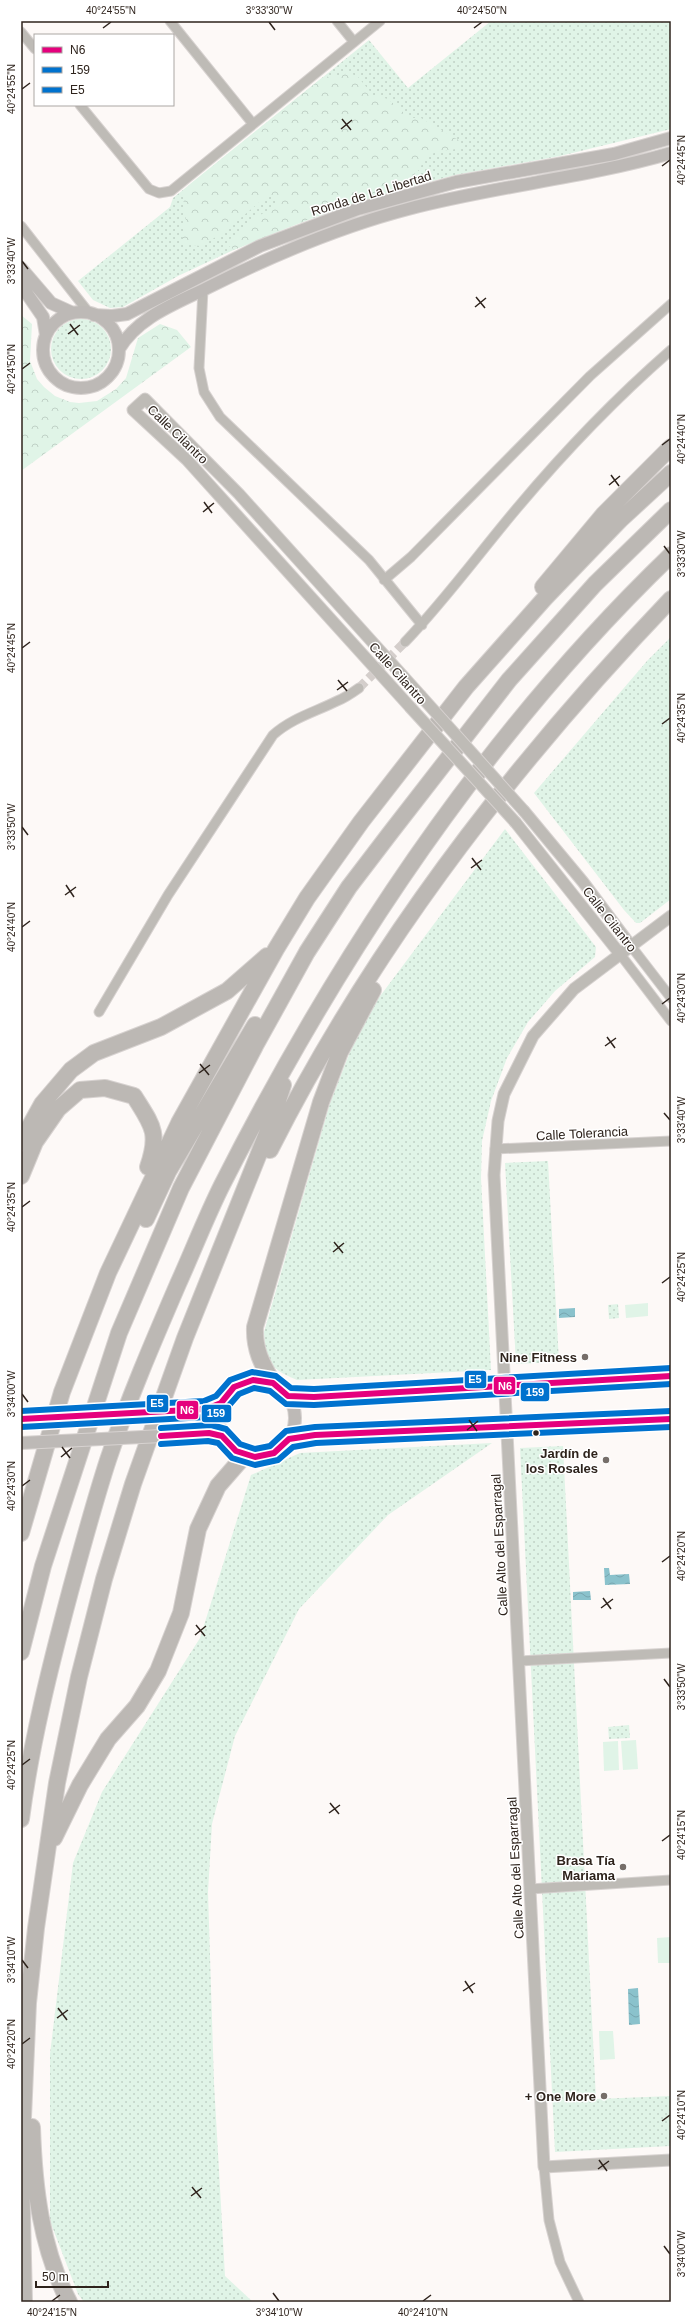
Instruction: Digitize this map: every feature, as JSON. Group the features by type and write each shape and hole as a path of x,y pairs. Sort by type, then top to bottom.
{"highway":[{"path":"501,648 528,606 562,563 604,514 671,447"},
{"path":"21,1533 62,1392 108,1273 178,1123 276,949 307,898 361,822 466,687 545,598 620,520 671,473"},
{"path":"21,1652 43,1566 119,1333 181,1188 255,1046 307,952 390,832 509,680 595,584 671,510"},
{"path":"21,1819 26,1782 53,1653 108,1460 136,1381 220,1187 336,978 377,913 457,798 540,697 622,603 671,555"},
{"path":"227,1233 315,1067 406,919 468,835 535,749 606,667 671,599"},
{"path":"273,1383 258,1357 254,1342 255,1327 321,1102 340,1052 396,948 406,919"},
{"path":"21,1142 42,1104 71,1070 94,1054 161,1026 227,991 276,949"},
{"path":"36,1481 108,1299 168,1172 247,1037 295,964 307,952"},
{"path":"21,2163 28,2003 57,1783 79,1677 104,1579 133,1484 182,1345 283,1090 287,1064"},
{"path":"21,1176 39,1137 58,1109 80,1090 105,1088 134,1096 152,1125 155,1148 146,1174 109,1258 108,1273"},
{"path":"47,1852 80,1785 108,1739 137,1706 158,1671 181,1613 198,1529 218,1486 245,1455"},
{"path":"28,2003 34,2170 43,2230 57,2278 69,2302"},
{"path":"21,2170 24,2302"},
{"path":"22,2232 29,2302"}],"main road":[{"name":"Ronda de La Libertad","path":"92,314 127,314 260,246 385,201 456,182 614,154 671,138"},
{"name":"Ronda de La Libertad","path":"119,349 134,328 203,290 297,247 364,222 408,209 619,167 671,153"},
{"path":"21,268 51,303 73,313 92,314 106,322 114,332 119,349 118,360 113,371 106,379 96,385 85,388 73,388 63,384 53,377 47,368 42,346 46,335 57,321 73,313"},
{"path":"21,285 43,317 46,335"},
{"path":"288,1396 314,1398 671,1376"},
{"path":"263,1380 273,1383 288,1396 294,1406 294,1429 289,1439 282,1447 265,1456 245,1455 232,1447 222,1436 218,1420 221,1403 234,1387 243,1382 263,1380"},
{"path":"22,1419 206,1409 221,1403"},
{"path":"289,1439 315,1435 671,1419"},
{"path":"21,1443 209,1433 222,1436"}],"street":[{"path":"170,21 254,124"},
{"path":"337,21 354,42"},
{"path":"81,106 149,189 159,193 171,191 380,21"},
{"path":"21,32 34,49"},
{"path":"21,226 92,314"},
{"path":"203,290 199,368 204,392 220,417 369,560 422,625"},
{"path":"384,580 410,557 590,376 671,304"},
{"path":"405,642 422,625 519,506 565,454 614,403 671,350"},
{"name":"Calle Cilantro","path":"671,998 583,882 524,811 191,443 145,399 133,410 187,460 516,823 671,1021"},
{"path":"99,1012 168,895 273,735 282,727 306,714 338,701 359,688"},
{"name":"Calle Alto del Esparragal","path":"579,2302 560,2262 549,2220 544,2167 495,1205 495,1149 504,1094 533,1036 574,989 671,916"},
{"name":"Calle Tolerancia","path":"495,1149 671,1141"},
{"path":"519,1661 671,1653"},
{"path":"530,1889 671,1880"},
{"path":"544,2167 671,2160"}],"green space":[{"path":"491,21 671,21 671,129 560,156 455,175 369,198 259,238 178,276 123,307 110,308 93,300 78,281 170,207 173,198 369,40 408,88"},
{"path":"348,72 358,77 373,95 388,99 410,118 421,118 460,141 461,148 434,153 424,158 420,169 396,190 316,216 234,250 229,246 229,240 257,217 273,207 276,201 269,194 223,233 200,246 185,244 182,235 186,221 183,196 189,185 323,77 339,76"},
{"path":"21,315 32,324 30,361 37,379 55,396 70,402 79,403 97,401 116,389 126,378 138,338 160,324 177,330 191,347 21,471"},
{"path":"81,319 98,324 106,332 111,349 106,366 98,374 81,379 64,374 56,366 51,349 56,332 64,324"},
{"path":"671,637 671,899 640,923 636,923 624,910 534,793 647,661"},
{"path":"505,829 596,947 595,957 555,991 528,1022 507,1058 491,1101 482,1141 481,1178 491,1370 297,1380 280,1372 270,1363 267,1357 264,1332 330,1103 363,1019"},
{"path":"548,1161 559,1362 516,1364 505,1163"},
{"path":"648,1303 648,1316 626,1318 625,1305"},
{"path":"618,1304 619,1318 609,1319 608,1305"},
{"path":"492,1443 388,1515 299,1609 235,1736 212,1824 208,1892 214,2083 225,2276 253,2302 84,2302 78,2294 50,2221 50,2054 73,1863 102,1792 200,1638 251,1475 300,1453"},
{"path":"563,1446 596,2099 671,2096 671,2146 555,2152 520,1448"},
{"path":"629,1725 630,1738 609,1739 608,1727"},
{"path":"636,1740 638,1769 623,1770 621,1741"},
{"path":"618,1741 619,1770 604,1771 603,1742"},
{"path":"671,1937 671,1963 658,1963 657,1938"},
{"path":"599,2031 613,2031 615,2059 600,2060"}],"water":[{"path":"575,1308 575,1317 559,1318 559,1309"},
{"path":"604,1568 609,1568 610,1575 629,1574 630,1584 605,1585"},
{"path":"590,1591 591,1600 573,1600 573,1592"},
{"path":"638,1988 640,2024 629,2025 628,1989"}],"tunnel":[{"path":"359,688 405,642"}],"transit line":[{"name":"E5","path":"21,1411 204,1401 216,1396 230,1380 252,1372 276,1376 291,1388 314,1389 671,1368"},
{"name":"N6","path":"21,1419 206,1409 221,1403 234,1387 253,1380 273,1383 288,1396 314,1397 671,1376"},
{"name":"159","path":"21,1427 207,1417 225,1410 239,1394 254,1388 270,1391 286,1404 314,1405 671,1384"},
{"name":"E5","path":"161,1428 211,1425 226,1429 240,1444 255,1449 270,1446 286,1431 315,1427 671,1411"},
{"name":"N6","path":"161,1436 209,1433 222,1436 236,1451 255,1457 274,1453 289,1439 315,1435 671,1419"},
{"name":"159","path":"161,1444 208,1441 218,1443 232,1458 255,1465 278,1460 293,1447 316,1443 671,1427"}],"place":[{"name":"Nine Fitness","path":"585,1357"},
{"name":"Jardín de los Rosales","path":"606,1460"},
{"name":"Brasa Tía Mariama","path":"623,1867"},
{"name":"+ One More","path":"604,2096"}]}
